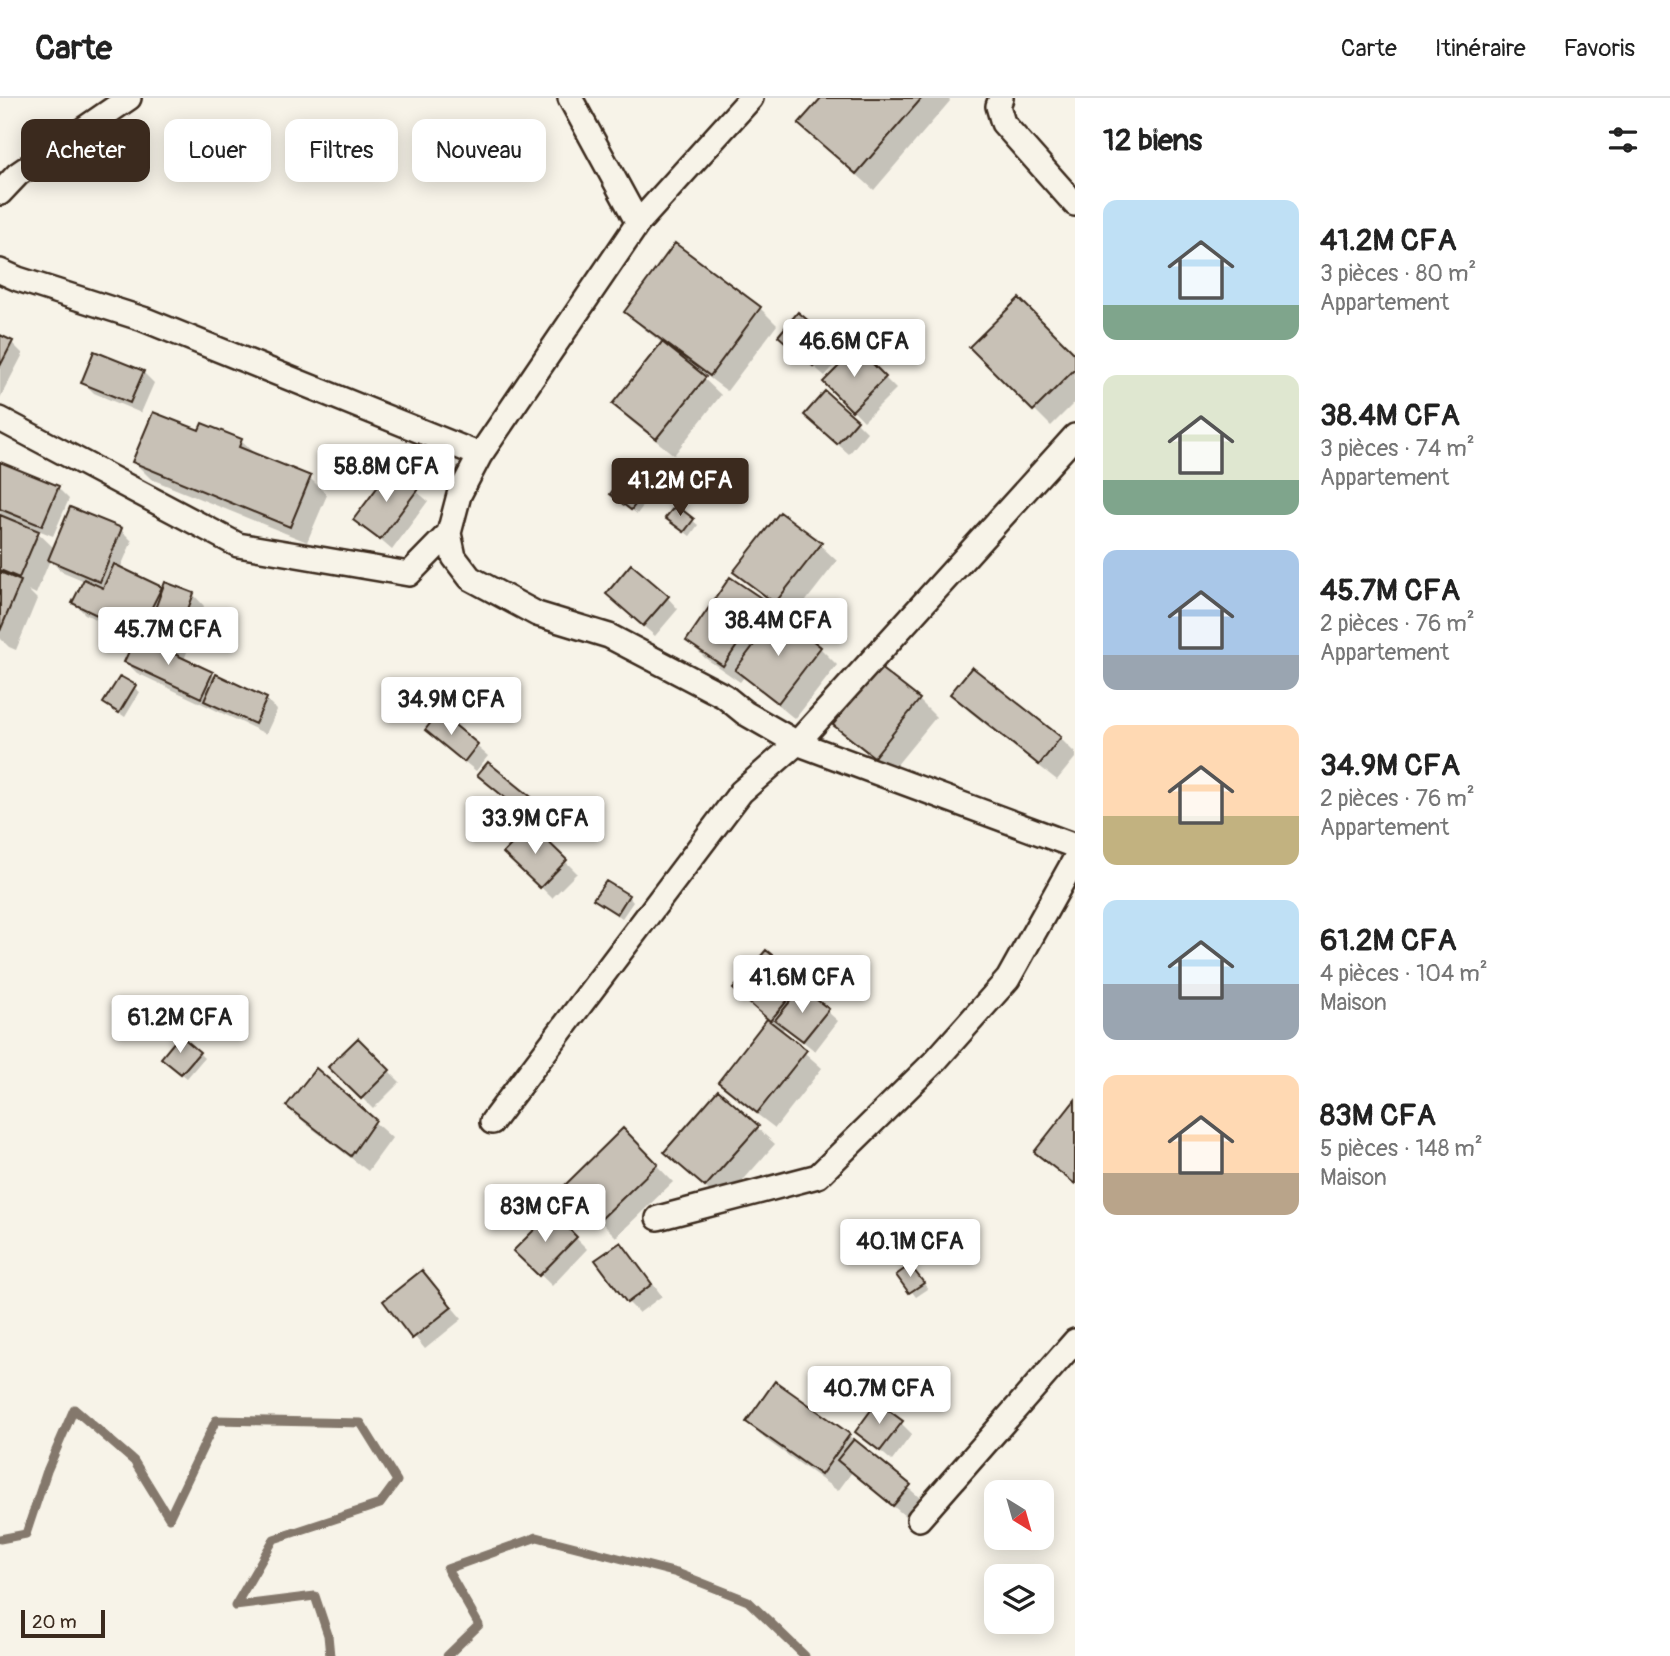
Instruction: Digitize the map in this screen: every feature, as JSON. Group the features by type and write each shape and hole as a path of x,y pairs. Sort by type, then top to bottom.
{"street":[{"path":"0,193 18,174 129,98"},
{"path":"570,98 638,223"},
{"path":"751,98 638,223 480,456 459,495 449,533 454,557 470,578 537,614 609,636 724,696 745,713 797,743 1075,846"},
{"path":"1001,98 998,106 1003,123 1075,204"},
{"path":"0,271 143,319 480,456"},
{"path":"0,419 238,545 409,574 449,533"},
{"path":"492,1122 741,792 797,743 1075,436"},
{"path":"658,1218 818,1176 935,1061 1008,979 1075,859"},
{"path":"919,1519 1075,1341"}],"building":[{"path":"821,98 922,98 856,174 798,124"},
{"path":"675,243 761,307 710,376 624,312"},
{"path":"1019,298 1075,354 1075,369 1033,411 969,347"},
{"path":"798,312 834,342 813,366 778,336"},
{"path":"0,335 13,341 0,366"},
{"path":"662,342 706,377 656,439 612,404"},
{"path":"857,348 886,377 852,411 823,382"},
{"path":"94,351 144,371 130,403 81,383"},
{"path":"825,391 858,420 837,444 804,415"},
{"path":"153,412 199,430 202,423 242,439 239,447 311,476 290,527 132,462"},
{"path":"363,460 380,466 374,482 357,475"},
{"path":"0,462 59,486 42,526 0,509"},
{"path":"391,469 418,489 380,540 353,520"},
{"path":"621,480 642,496 631,510 610,494"},
{"path":"676,505 694,519 684,532 665,518"},
{"path":"70,507 122,528 100,582 48,560"},
{"path":"780,512 822,543 775,603 733,572"},
{"path":"0,515 39,531 19,578 0,570"},
{"path":"114,564 162,587 138,635 72,603 84,579 103,588"},
{"path":"631,564 669,596 643,626 606,594"},
{"path":"0,572 21,581 0,631"},
{"path":"730,577 767,602 723,666 686,641"},
{"path":"165,582 194,593 174,647 145,636"},
{"path":"778,613 821,647 778,703 735,670"},
{"path":"136,636 213,672 201,698 124,662"},
{"path":"879,667 920,699 874,757 833,725"},
{"path":"972,667 1061,737 1039,765 950,694"},
{"path":"216,674 267,698 255,724 204,701"},
{"path":"120,676 136,685 119,713 103,703"},
{"path":"439,712 478,744 464,762 425,730"},
{"path":"488,762 541,805 530,818 477,775"},
{"path":"531,825 567,860 540,888 503,853"},
{"path":"606,881 629,895 617,914 593,899"},
{"path":"766,950 804,981 770,1021 733,989"},
{"path":"801,988 829,1009 803,1041 775,1020"},
{"path":"767,1019 807,1050 757,1113 718,1082"},
{"path":"180,1035 200,1052 181,1074 161,1058"},
{"path":"358,1038 390,1070 361,1099 328,1067"},
{"path":"316,1068 376,1120 351,1156 286,1106"},
{"path":"718,1090 759,1126 705,1187 664,1152"},
{"path":"1075,1100 1075,1184 1034,1152"},
{"path":"623,1128 658,1164 598,1222 564,1186"},
{"path":"552,1212 577,1237 539,1276 513,1251"},
{"path":"621,1242 652,1284 627,1303 595,1260"},
{"path":"910,1265 924,1283 909,1293 896,1275"},
{"path":"422,1270 452,1307 412,1339 383,1301"},
{"path":"898,1371 923,1379 917,1395 893,1386"},
{"path":"775,1381 850,1434 821,1475 746,1422"},
{"path":"877,1402 903,1421 880,1451 855,1432"},
{"path":"854,1439 911,1485 893,1506 837,1460"}],"waterway":[{"path":"0,1539 26,1534 47,1471 74,1409 134,1461 169,1518 216,1420 361,1423 397,1481 380,1504 274,1539 235,1606 315,1596 328,1635 330,1656"},
{"path":"447,1656 479,1625 447,1569 537,1537 677,1573 748,1601 805,1656"}]}
